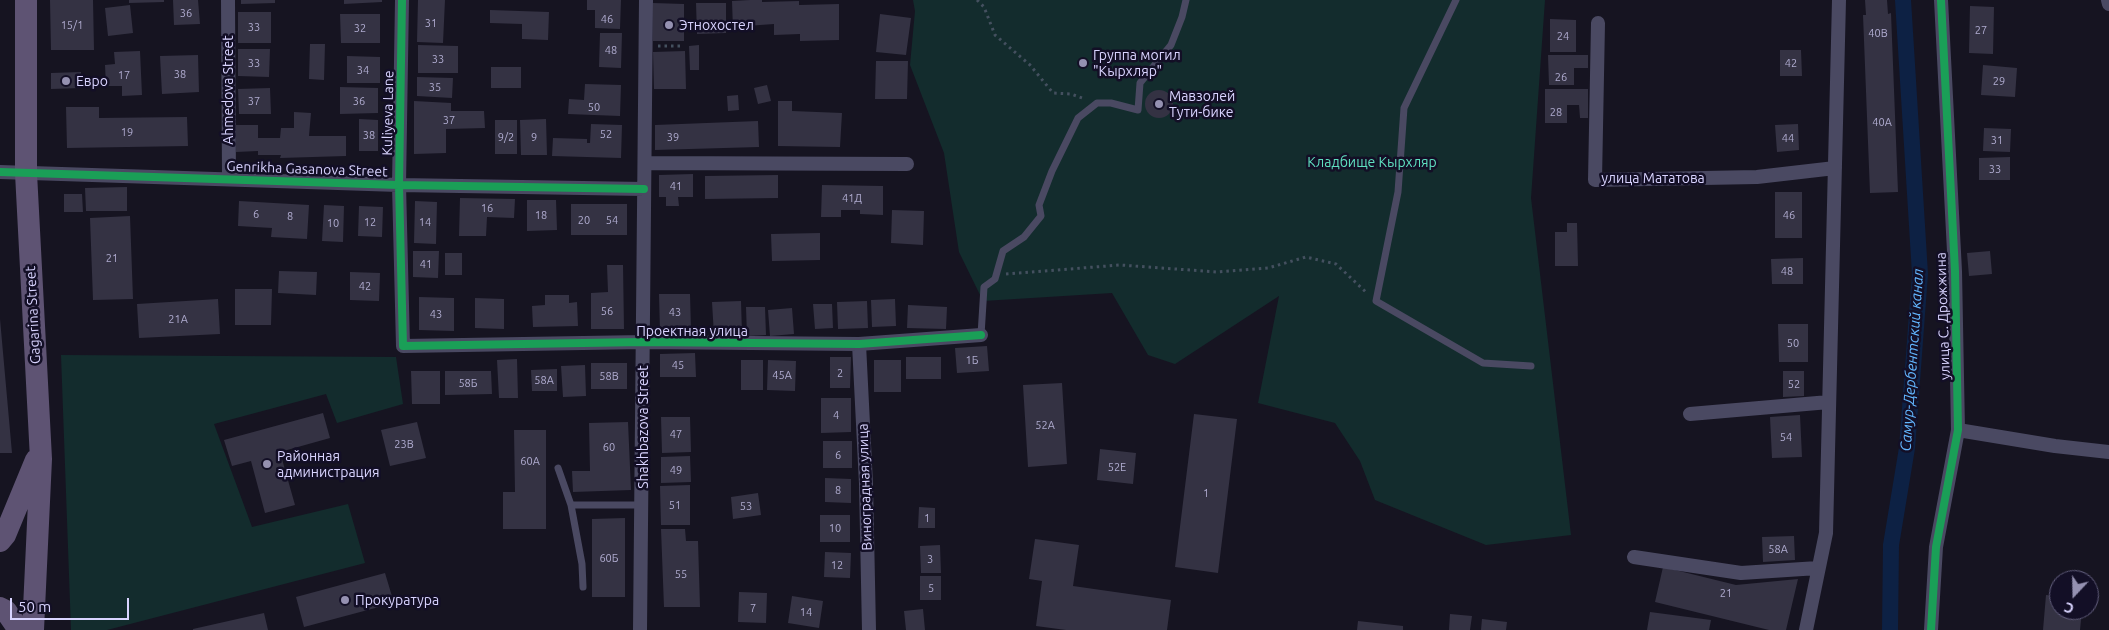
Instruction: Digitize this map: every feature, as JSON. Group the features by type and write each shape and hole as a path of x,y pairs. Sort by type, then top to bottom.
{"main road":[{"name":"Gagarina Street","path":"0,541 5,535 37,458 35,375 24,173 25,0"},
{"name":"Gagarina Street","path":"24,173 41,459 33,630"},
{"path":"0,608 6,610 19,630"}],"street":[{"name":"Ahmedova Street","path":"228,0 229,179"},
{"name":"Kuliyeva Lane","path":"402,0 399,185 403,346"},
{"name":"Shakhbazova Street","path":"640,630 643,505 646,0"},
{"path":"1806,630 1826,533 1839,0"},
{"name":"улица С. Дрожжина","path":"1931,630 1936,547 1958,430 1955,271 1940,0"},
{"path":"2108,0 2109,4"},
{"name":"улица Мататова","path":"1598,23 1595,180 1757,177 1835,168"},
{"path":"644,164 907,164"},
{"name":"Genrikha Gasanova Street","path":"0,172 399,185 644,189"},
{"name":"Проектная улица","path":"403,346 643,342 859,344 981,335"},
{"name":"Виноградная улица","path":"859,344 866,484 869,630"},
{"path":"1690,414 1829,402"},
{"path":"1958,430 2056,446 2109,452"},
{"path":"1634,557 1741,573 1818,568"}],"lane":[{"path":"981,335 984,287 995,279 1003,251 1024,237 1041,216 1039,205 1052,171 1078,118 1097,102 1111,103 1138,110 1140,83 1171,45 1182,17 1186,0"},
{"path":"1456,0 1404,108 1398,192 1376,301 1483,363 1531,366"},
{"path":"558,468 571,505 582,564 583,587"},
{"path":"571,505 643,505"}],"path":[{"path":"977,0 984,7 995,35 1030,65 1053,93 1071,94 1097,102"},
{"path":"653,46 682,46"},
{"path":"996,275 1120,266 1218,272 1268,268 1306,257 1336,264 1376,301"}],"green space":[{"name":"Кладбище Кырхляр","path":"913,0 1545,0 1531,198 1571,535 1486,545 1375,500 1360,461 1335,423 1258,403 1279,296 1175,364 1148,355 1112,293 983,301 959,252 944,153 910,65 915,11"},
{"path":"61,355 396,357 403,404 337,423 326,394 214,424 252,527 348,504 365,563 107,630 71,630"}],"building":[{"path":"50,0 93,0 94,50 51,50"},
{"path":"129,0 164,0 164,2 129,3"},
{"path":"173,0 198,0 200,24 174,25"},
{"path":"241,0 275,0 275,3 241,4"},
{"path":"344,0 382,0 382,2 344,4"},
{"path":"418,0 445,0 443,43 417,42"},
{"path":"587,0 621,0 620,29 595,28 595,10 587,10"},
{"path":"762,0 762,2 799,1 799,5 839,4 839,40 800,41 800,34 774,35 774,24 746,26 747,29 733,30 732,1"},
{"path":"1865,0 1887,0 1888,14 1891,13 1898,192 1870,193 1863,15 1866,15"},
{"path":"653,3 684,4 684,41 653,41"},
{"path":"696,3 726,3 726,33 697,34"},
{"path":"130,5 133,33 108,36 105,8"},
{"path":"1970,6 1994,7 1993,54 1969,53"},
{"path":"490,10 549,12 548,40 522,39 522,24 490,23"},
{"path":"238,12 271,12 271,43 238,43"},
{"path":"340,14 380,14 380,43 341,43"},
{"path":"880,14 911,18 906,55 876,52"},
{"path":"1550,19 1576,20 1576,52 1550,52"},
{"path":"600,33 622,33 621,68 599,67"},
{"path":"310,44 325,44 324,80 309,79"},
{"path":"418,45 458,46 458,73 418,73"},
{"path":"699,45 699,70 690,70 689,46"},
{"path":"238,49 270,49 269,77 238,76"},
{"path":"1780,50 1801,50 1802,76 1780,76"},
{"path":"140,51 142,95 122,96 122,86 106,86 105,65 115,64 114,52"},
{"path":"685,51 686,89 654,89 653,52"},
{"path":"198,55 199,92 162,94 160,56"},
{"path":"1548,55 1588,55 1588,68 1574,68 1574,85 1549,85"},
{"path":"347,56 380,57 380,83 347,83"},
{"path":"876,61 908,61 907,99 875,99"},
{"path":"1983,65 2017,68 2015,97 1981,95"},
{"path":"491,67 521,67 521,88 491,88"},
{"name":"Евро","path":"81,72 81,88 51,89 51,73"},
{"path":"417,77 453,78 452,98 417,96"},
{"path":"585,84 621,85 620,116 568,114 569,99 584,100"},
{"path":"767,85 771,101 758,104 754,88"},
{"path":"340,87 378,88 378,113 340,114"},
{"path":"270,88 271,114 239,114 238,89"},
{"path":"1545,89 1588,89 1588,118 1580,118 1579,105 1567,105 1567,123 1545,123"},
{"name":"Мавзолей Тути-бике","path":"1159,90 1169,94 1173,104 1169,114 1159,118 1149,114 1145,104 1149,94"},
{"path":"738,95 739,110 728,111 727,96"},
{"path":"414,101 451,103 451,111 484,111 485,128 446,129 446,153 414,154"},
{"path":"778,101 792,101 792,111 842,113 840,147 778,146"},
{"path":"66,107 99,107 99,118 187,117 188,146 67,148"},
{"path":"294,112 311,113 309,136 346,136 346,156 280,158 281,155 258,155 258,151 236,152 236,125 258,125 258,138 280,138 281,128 294,128"},
{"path":"359,119 378,120 378,151 359,151"},
{"path":"546,119 547,155 521,155 520,120"},
{"path":"495,120 517,120 517,154 495,154"},
{"path":"758,121 759,147 655,150 655,125"},
{"path":"591,124 622,125 621,158 552,156 553,138 587,139 587,143 590,143"},
{"path":"1798,124 1799,150 1777,152 1775,125"},
{"path":"1984,128 2011,129 2010,152 1983,151"},
{"path":"2010,157 2010,180 1979,180 1979,158"},
{"path":"693,174 693,197 678,197 679,206 666,206 666,197 659,197 659,175"},
{"path":"778,175 778,198 705,199 705,176"},
{"path":"822,185 883,186 883,215 860,214 860,210 841,210 841,217 821,217"},
{"path":"127,187 127,211 86,211 85,188"},
{"path":"1775,192 1802,192 1802,238 1775,238"},
{"path":"64,194 82,194 83,212 64,212"},
{"path":"460,198 515,199 514,218 487,217 486,236 459,236"},
{"path":"527,200 556,200 557,230 527,231"},
{"path":"239,201 309,205 307,239 271,237 272,228 238,226"},
{"path":"415,201 437,202 436,244 414,243"},
{"path":"571,204 627,204 627,235 571,235"},
{"path":"324,205 344,206 343,242 322,241"},
{"path":"359,206 383,207 382,237 358,236"},
{"path":"892,210 924,211 923,245 891,243"},
{"path":"130,216 133,299 93,300 90,218"},
{"path":"1567,223 1577,223 1578,266 1555,266 1555,232 1567,232"},
{"path":"820,233 820,260 772,261 771,234"},
{"path":"413,251 439,251 438,278 413,277"},
{"path":"1990,251 1992,274 1969,276 1967,253"},
{"path":"445,253 462,253 462,275 445,275"},
{"path":"1803,258 1803,284 1772,284 1771,259"},
{"path":"607,265 623,265 624,329 591,329 591,293 608,292"},
{"path":"279,271 317,272 316,295 278,293"},
{"path":"350,272 380,273 379,301 350,300"},
{"path":"235,289 272,289 271,325 235,325"},
{"path":"659,294 690,294 691,330 660,331"},
{"path":"545,295 569,295 569,303 577,302 578,326 533,327 532,306 545,305"},
{"path":"419,297 454,298 454,331 419,330"},
{"path":"475,298 504,299 504,329 475,328"},
{"path":"218,299 220,334 139,338 137,304"},
{"path":"895,299 896,326 872,327 871,300"},
{"path":"741,301 742,334 714,335 712,302"},
{"path":"867,301 868,328 838,329 837,302"},
{"path":"813,304 832,304 833,328 815,329"},
{"path":"908,305 947,307 946,329 907,328"},
{"path":"746,307 765,307 766,335 747,336"},
{"path":"792,308 794,334 770,336 768,310"},
{"path":"0,319 12,453 0,453"},
{"path":"1778,324 1808,324 1808,362 1779,362"},
{"path":"987,346 989,371 957,373 955,348"},
{"path":"695,353 696,377 660,377 660,354"},
{"path":"830,357 851,357 850,388 830,388"},
{"path":"906,357 941,357 941,379 906,379"},
{"path":"517,359 518,398 499,398 497,360"},
{"path":"741,360 763,360 763,390 741,390"},
{"path":"768,360 796,361 795,391 767,390"},
{"path":"874,360 901,360 901,392 874,392"},
{"path":"591,363 627,363 627,389 591,389"},
{"path":"585,365 586,396 563,397 561,366"},
{"path":"557,369 557,391 532,391 531,370"},
{"path":"411,371 440,371 440,404 412,404"},
{"path":"445,371 491,371 492,394 445,395"},
{"path":"1783,371 1804,371 1804,396 1783,397"},
{"path":"1062,383 1067,464 1028,467 1023,385"},
{"path":"821,398 851,398 851,432 821,433"},
{"name":"Районная администрация","path":"323,413 330,438 280,452 295,505 265,513 251,461 232,466 224,440"},
{"path":"1194,414 1237,419 1218,573 1175,567"},
{"path":"1800,415 1802,457 1772,458 1770,417"},
{"path":"661,417 690,417 691,452 662,453"},
{"path":"417,422 426,458 390,466 381,430"},
{"path":"628,422 631,490 573,492 572,471 590,471 589,423"},
{"path":"514,430 546,430 546,529 503,529 503,492 515,492"},
{"path":"823,441 852,441 852,468 823,468"},
{"path":"1100,449 1136,453 1133,484 1097,480"},
{"path":"690,456 691,482 661,483 661,457"},
{"path":"825,478 851,479 851,503 825,502"},
{"path":"690,485 690,525 661,525 660,486"},
{"path":"758,493 761,515 733,519 731,497"},
{"path":"919,507 935,508 935,528 918,528"},
{"path":"820,515 850,515 850,542 820,542"},
{"path":"625,518 625,597 592,597 592,519"},
{"path":"661,529 685,529 686,541 698,541 700,607 664,607"},
{"path":"1794,536 1795,560 1763,562 1762,537"},
{"path":"1035,539 1079,545 1073,586 1171,600 1167,630 1066,630 1036,626 1042,581 1029,579"},
{"path":"940,545 941,573 921,573 920,546"},
{"path":"825,552 851,553 850,578 824,577"},
{"path":"1663,567 1736,585 1798,579 1786,630 1769,630 1655,602"},
{"name":"Прокуратура","path":"385,573 394,603 304,627 296,597"},
{"path":"920,576 941,576 941,600 920,600"},
{"path":"739,592 767,593 766,623 738,622"},
{"path":"2046,595 2049,595 2049,620 2081,620 2080,630 2043,630"},
{"path":"792,596 823,601 819,628 788,623"},
{"path":"923,609 925,630 906,630 904,611"},
{"path":"1650,612 1711,620 1709,630 1647,630"},
{"path":"264,613 268,630 193,630 193,629"},
{"path":"1450,614 1472,616 1470,630 1449,630"},
{"path":"1482,619 1507,622 1506,630 1481,630"},
{"path":"1358,621 1403,626 1403,630 1357,630"}],"waterway":[{"name":"Самур-Дербентский канал","path":"1890,630 1891,545 1907,448 1920,274 1903,0"}],"cycle path":[{"path":"402,0 399,185 403,346 643,342 859,344 981,335"},
{"path":"1931,630 1936,547 1958,430 1955,271 1941,0"},
{"path":"0,172 399,185 644,189"}],"place":[{"name":"Этнохостел","path":"669,25"},
{"name":"Группа могил \"Кырхляр\"","path":"1083,63"},
{"name":"Евро","path":"66,81"},
{"name":"Мавзолей Тути-бике","path":"1159,104"},
{"name":"Районная администрация","path":"267,464"},
{"name":"Прокуратура","path":"345,600"}]}
